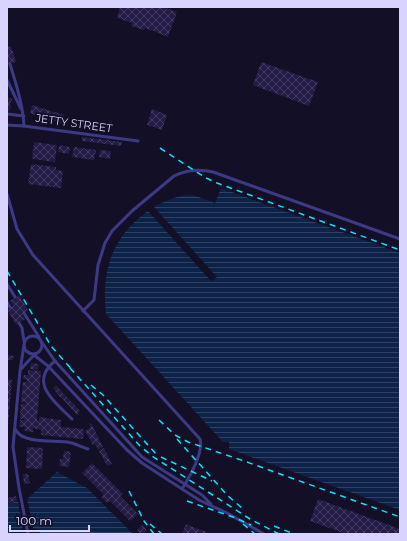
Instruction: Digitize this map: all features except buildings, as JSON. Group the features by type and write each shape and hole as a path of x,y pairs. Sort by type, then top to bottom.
{"lane":[{"path":"10,64 22,112"},
{"path":"7,80 24,116 24,126"},
{"path":"7,114 24,116"},
{"name":"JETTY STREET","path":"7,125 138,141"},
{"path":"84,311 94,300 98,265 105,243 112,231 132,211 174,176 180,174 201,170 213,172 400,239"},
{"path":"7,197 17,229 33,255 200,439 200,448 192,472 182,489"},
{"path":"7,284 15,297"},
{"path":"7,302 10,307"},
{"path":"24,313 55,361 142,457 202,495 214,506"},
{"path":"20,323 24,344 20,371 14,451 28,534"},
{"path":"20,371 25,363 39,351 42,346 40,339 36,336 30,336 27,338 24,344"},
{"path":"24,344 28,352 48,366 126,450 142,463 199,500 214,506 264,534"},
{"path":"28,352 34,353 39,351"},
{"path":"55,361 48,366 43,381 45,389 49,396 72,419"},
{"path":"15,427 18,433 28,439 65,442 88,449"}],"water":[{"path":"221,188 400,253 400,510 229,449 229,442 223,442 106,314 105,284 112,256 126,232 148,211 211,281 217,277 154,207 186,195 191,195 215,203"},
{"path":"57,472 87,488 133,534 41,534 39,531 31,528 7,533 7,504 27,499"}],"pier":[{"path":"27,499 33,528 23,530 18,501"}],"railway":[{"path":"160,148 206,178 217,183 400,250"},
{"path":"7,271 51,346 74,372"},
{"path":"70,368 140,446 152,456 250,519 279,534"},
{"path":"91,385 103,395 156,454"},
{"path":"159,420 175,435 188,442 400,517"},
{"path":"177,439 227,495 243,509"},
{"path":"161,457 212,481"},
{"path":"129,491 144,521 154,534"},
{"path":"187,501 251,525"},
{"path":"150,524 162,534"},
{"path":"243,524 255,534"},
{"path":"274,526 294,534"}]}
